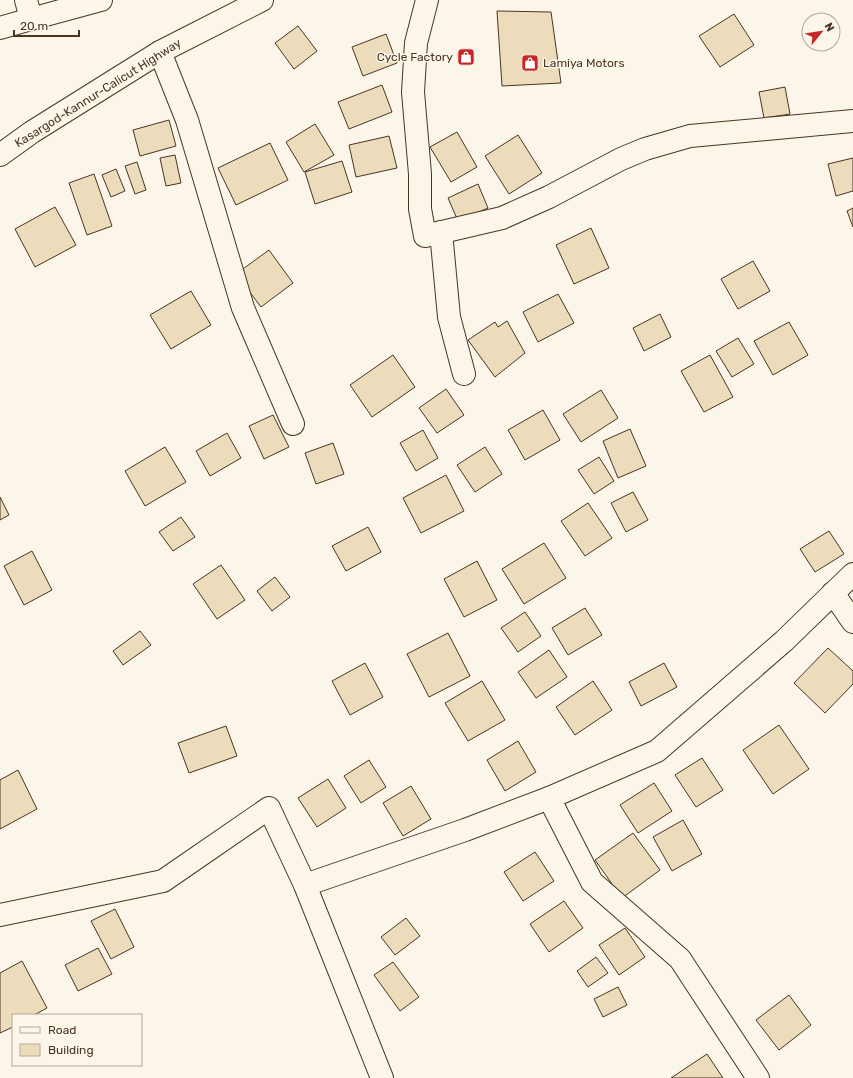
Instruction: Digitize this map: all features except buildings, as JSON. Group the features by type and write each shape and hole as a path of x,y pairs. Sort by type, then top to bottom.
{"main road":[{"path":"0,28 28,9 101,0"},
{"name":"Kasargod-Kannur-Calicut Highway","path":"0,155 32,132 160,52 262,0"},
{"path":"427,0 416,43 413,92 420,174 420,209 425,236 502,218 549,197 621,159 644,149 682,138 853,122"},
{"path":"160,52 187,120 243,308 293,424"},
{"path":"441,232 449,317 464,374"},
{"path":"305,885 464,830 549,798 657,751 784,640 853,574"},
{"path":"833,593 853,622"},
{"path":"549,798 592,882 680,959 758,1078"},
{"path":"0,914 163,881 270,808 305,885 382,1078"}],"place":[{"name":"Cycle Factory","path":"466,57"},
{"name":"Lamiya Motors","path":"530,63"}]}
